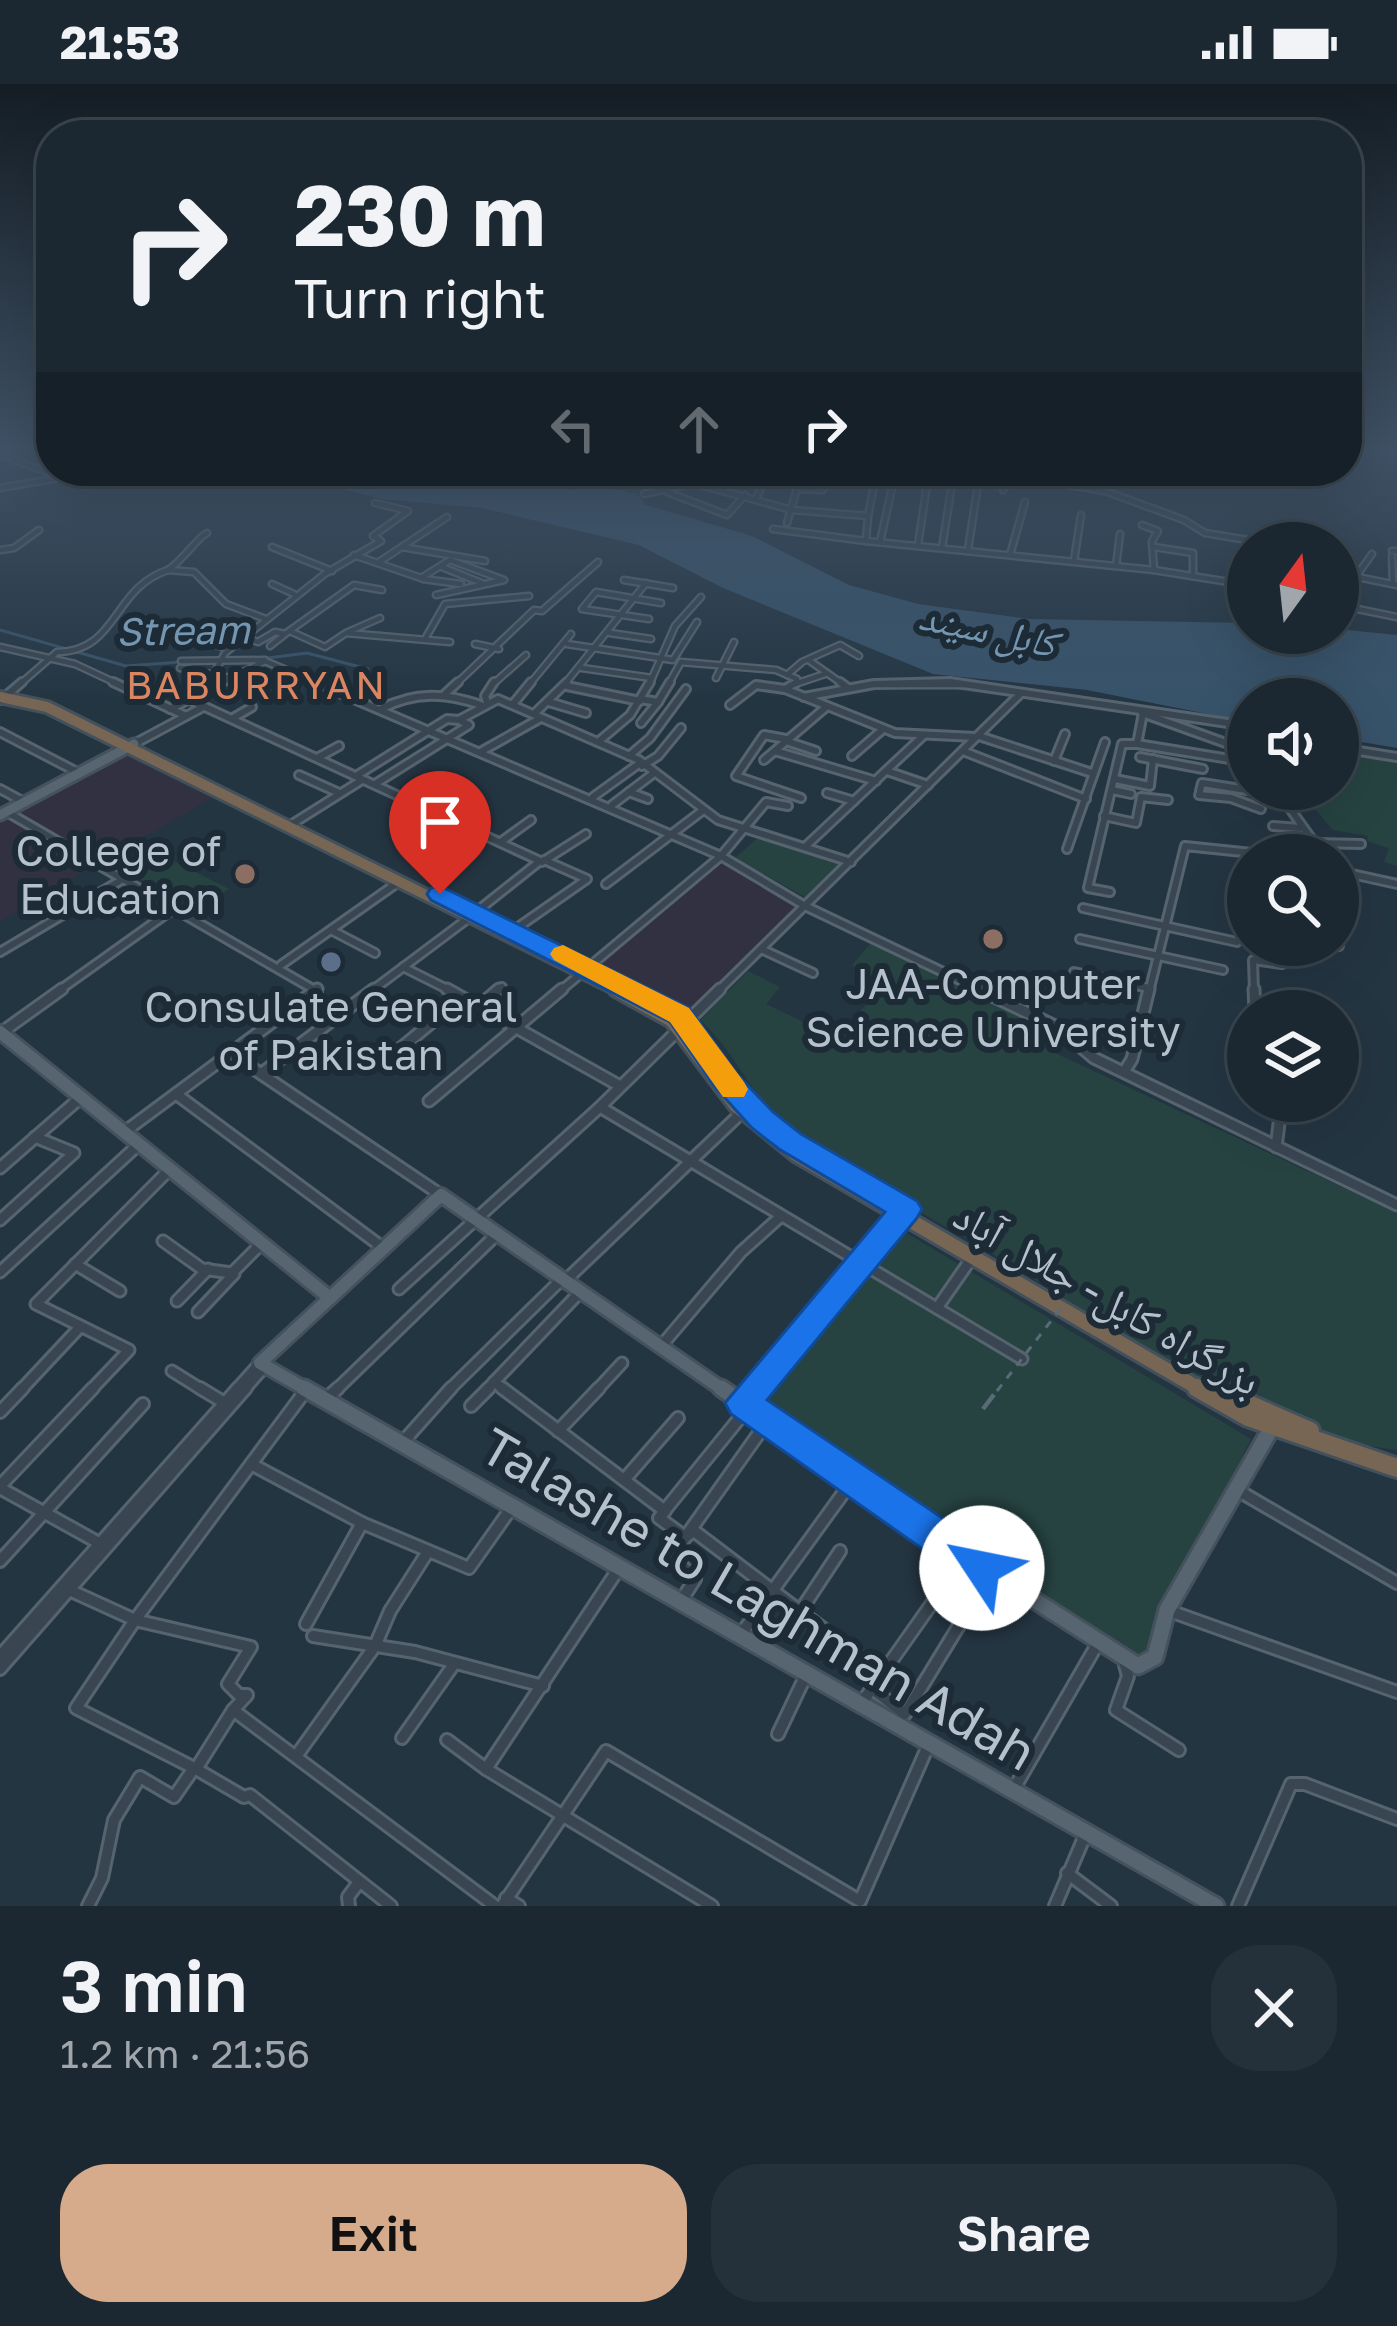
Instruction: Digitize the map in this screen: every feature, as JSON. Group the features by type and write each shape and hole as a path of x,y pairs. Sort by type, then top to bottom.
{"highway":[{"name":"بزرگراه کابل- جلال آباد","path":"2,696 41,700 588,969"},
{"name":"بزرگراه کابل- جلال آباد","path":"291,825 400,881 514,930 682,1024 717,1083 765,1133 1240,1402 1397,1464"},
{"name":"بزرگراه کابل- جلال آباد","path":"903,1212 1272,1427 1397,1464"}],"main road":[{"path":"3,813 131,746"},
{"path":"1,1032 330,1298"},
{"path":"262,1365 442,1195 965,1556 1138,1666 1155,1657 1167,1610 1272,1427"},
{"name":"Talashe to Laghman Adah","path":"262,1365 1216,1906"}],"street":[{"path":"0,545 14,548 36,532"},
{"path":"214,673 232,648 295,594 333,572 352,554 381,541 373,536 379,532"},
{"path":"380,567 424,532"},
{"path":"791,532 1227,581"},
{"path":"866,541 867,532"},
{"path":"880,542 882,532"},
{"path":"918,545 920,532"},
{"path":"942,548 944,532"},
{"path":"968,550 972,532"},
{"path":"1010,555 1017,532"},
{"path":"1074,562 1078,532"},
{"path":"1154,570 1158,532"},
{"path":"2,696 49,657 99,641 116,606 149,579 190,557 197,537 207,533"},
{"path":"1116,566 1120,534"},
{"path":"402,547 485,561"},
{"path":"1154,547 1193,553 1193,575"},
{"path":"272,548 333,572"},
{"path":"1359,579 1395,585 1394,553"},
{"path":"352,554 380,567 461,584"},
{"path":"1359,572 1372,554"},
{"path":"422,578 450,560 504,580 436,595"},
{"path":"491,657 534,610 542,611 598,562"},
{"path":"441,566 486,585"},
{"path":"168,570 194,572 226,604 266,619"},
{"path":"624,580 673,588"},
{"path":"482,752 537,716 582,668 646,583"},
{"path":"272,584 295,594"},
{"path":"270,646 354,585 382,590"},
{"path":"649,619 581,609 596,592 661,602"},
{"path":"425,639 445,604 529,596"},
{"path":"598,742 628,718 652,678 668,632 701,597"},
{"path":"1359,609 1397,617"},
{"path":"245,637 258,642 275,632 288,633 326,647 380,618"},
{"path":"567,644 674,660 698,622"},
{"path":"346,633 450,642"},
{"path":"608,633 651,639"},
{"path":"513,704 571,634"},
{"path":"203,638 194,641 232,648"},
{"path":"716,678 734,642"},
{"path":"475,644 501,649"},
{"path":"787,675 840,645 859,656"},
{"path":"0,647 74,664 186,716"},
{"path":"485,704 486,691 526,655"},
{"path":"445,694 483,656 515,663"},
{"path":"170,709 265,659"},
{"path":"233,679 181,664 265,659 506,759 722,856 806,905 1059,1028 1094,1058 1397,1205"},
{"path":"809,660 849,689"},
{"path":"641,723 681,662 798,680"},
{"path":"582,668 652,678"},
{"path":"785,689 798,680 825,674"},
{"path":"804,697 950,682 1143,713 1227,743"},
{"path":"730,705 755,685 785,689 883,729 977,736 1091,773"},
{"path":"565,686 658,702"},
{"path":"628,756 650,738 686,689"},
{"path":"380,710 400,698 445,694 485,704"},
{"path":"399,1289 599,1107 1021,694"},
{"path":"459,720 499,698 628,756 702,812 851,862"},
{"path":"189,699 586,879 514,930"},
{"path":"548,702 586,713"},
{"path":"131,746 204,706"},
{"path":"1125,710 1130,706 1227,722"},
{"path":"232,718 252,707"},
{"path":"764,760 825,708"},
{"path":"1136,744 1143,713"},
{"path":"291,825 448,719 469,725 375,784"},
{"path":"591,797 658,756 681,728"},
{"path":"852,757 883,729"},
{"path":"0,732 80,773"},
{"path":"807,845 925,734"},
{"path":"1054,761 1065,734"},
{"path":"801,798 736,776 764,735 816,751"},
{"path":"1067,849 1105,742"},
{"path":"1110,892 1088,887 1122,744 1227,759"},
{"path":"318,758 339,746"},
{"path":"775,751 876,781"},
{"path":"963,751 1086,799"},
{"path":"1359,751 1397,757"},
{"path":"1140,757 1203,769"},
{"path":"1115,779 1150,786 1153,759"},
{"path":"887,771 928,784"},
{"path":"611,806 654,773"},
{"path":"299,775 341,793"},
{"path":"411,801 444,779"},
{"path":"611,783 648,799"},
{"path":"1227,786 1202,783 1199,793 1227,797"},
{"path":"0,789 24,802"},
{"path":"1112,790 1131,794"},
{"path":"827,793 856,802"},
{"path":"1104,816 1136,823 1141,797 1168,800"},
{"path":"429,1102 722,856 766,802 788,806"},
{"path":"1290,810 1306,834"},
{"path":"607,884 702,812"},
{"path":"3,813 281,965 320,992 122,1134"},
{"path":"500,842 531,820"},
{"path":"1273,826 1302,828"},
{"path":"262,1073 543,861 586,835"},
{"path":"1124,1072 1132,1059 1188,843 1227,849"},
{"path":"1359,875 1397,884"},
{"path":"2,948 124,878"},
{"path":"281,965 400,881"},
{"path":"1,1032 176,907"},
{"path":"1084,908 1227,940"},
{"path":"331,930 375,953"},
{"path":"1080,939 1223,970"},
{"path":"761,949 813,974"},
{"path":"403,968 520,1026 620,1086"},
{"path":"1074,972 1150,988"},
{"path":"479,1006 502,987"},
{"path":"388,1058 461,998"},
{"path":"233,1055 442,1195"},
{"path":"176,1094 382,1247"},
{"path":"0,1168 79,1099"},
{"path":"599,1107 1022,1359"},
{"path":"402,1443 465,1372 738,1116"},
{"path":"1276,1147 1279,1122"},
{"path":"0,1220 74,1153 35,1137"},
{"path":"0,1272 137,1146"},
{"path":"0,1153 13,1157"},
{"path":"99,1543 0,1487 129,1350 36,1304 168,1171"},
{"path":"694,1531 685,1537 659,1519 903,1212"},
{"path":"662,1345 741,1252 780,1217"},
{"path":"324,1401 498,1233"},
{"path":"163,1241 202,1269 235,1273"},
{"path":"198,1312 261,1244"},
{"path":"937,1308 969,1262"},
{"path":"75,1264 121,1291"},
{"path":"177,1300 209,1268"},
{"path":"471,1406 582,1290"},
{"path":"0,1412 80,1327"},
{"path":"558,1431 622,1363"},
{"path":"0,1669 99,1543 262,1365"},
{"path":"0,1656 262,1365"},
{"path":"172,1371 224,1402"},
{"path":"494,1382 665,1510"},
{"path":"88,1906 102,1878 115,1820 140,1777 174,1797 194,1768 76,1708 135,1619 306,1390"},
{"path":"0,1561 143,1404"},
{"path":"624,1480 678,1418"},
{"path":"680,1600 695,1580 671,1559 767,1421"},
{"path":"250,1464 362,1523 470,1568 513,1506"},
{"path":"744,1630 853,1480"},
{"path":"1239,1491 1397,1583"},
{"path":"362,1523 309,1630 543,1686"},
{"path":"694,1531 774,1587 883,1674"},
{"path":"800,1612 840,1551"},
{"path":"297,1755 375,1646 390,1610 427,1553"},
{"path":"854,1702 867,1700 965,1556"},
{"path":"486,1769 620,1567"},
{"path":"883,1674 874,1690 905,1714 991,1573"},
{"path":"65,1588 170,1631 250,1647 228,1684 239,1695 247,1695 196,1769 244,1797 250,1795 391,1906"},
{"path":"1167,1610 1397,1692"},
{"path":"1012,1792 1098,1643"},
{"path":"402,1738 454,1664"},
{"path":"1138,1666 1125,1665 1128,1676 1116,1710 1169,1748 1179,1750"},
{"path":"778,1734 806,1674"},
{"path":"233,1710 506,1904 606,1751 860,1901 928,1745"},
{"path":"447,1740 486,1769 712,1906"},
{"path":"1238,1906 1291,1784 1305,1784 1397,1819"},
{"path":"1055,1906 1086,1832"},
{"path":"1067,1874 1111,1906"},
{"path":"349,1906 348,1897 359,1882"}],"shaded area":[{"path":"129,754 212,798 103,861 18,813"},
{"path":"5,814 95,865 0,922 0,817"},
{"path":"724,860 796,907 687,1017 592,965"}],"green space":[{"path":"1359,754 1397,759 1397,866 1384,862 1389,848 1367,841 1368,836 1333,830 1316,810 1359,810"},
{"path":"761,835 839,864 805,897 735,858"},
{"path":"166,857 229,889 199,909 135,876"},
{"path":"871,943 1048,1025 1036,1044 1397,1213 1397,1450 1346,1441 1293,1423 1186,1371 859,1176 773,1113 700,1020 748,971 780,987 766,1004 835,1037 885,986 852,965"},
{"path":"898,1228 1251,1439 1139,1664 746,1404"}],"water":[{"name":"کابل سيند","path":"584,532 738,532 849,585 918,604 1030,619 1227,623 1227,654 1359,654 1359,631 1397,635 1397,748 1359,742 1359,678 1227,678 1227,718 1087,690 933,674 723,588 639,545"}],"waterway":[{"name":"Stream","path":"0,630 126,666 181,662"},
{"name":"Stream","path":"268,658 307,653 368,669"}],"railway":[{"path":"997,1391 1061,1308"},
{"path":"983,1409 999,1388"}],"slow traffic":[{"path":"563,954 680,1015 733,1089"}],"place":[{"name":"College of Education","path":"245,874"},
{"name":"JAA-Computer Science University","path":"993,939"},
{"name":"Consulate General of Pakistan","path":"331,962"}],"district":[{"name":"BABURRYAN","path":"257,684"}],"route":[{"path":"440,894 680,1015 725,1080 763,1120 790,1142 906,1209 743,1403 982,1568"}]}
